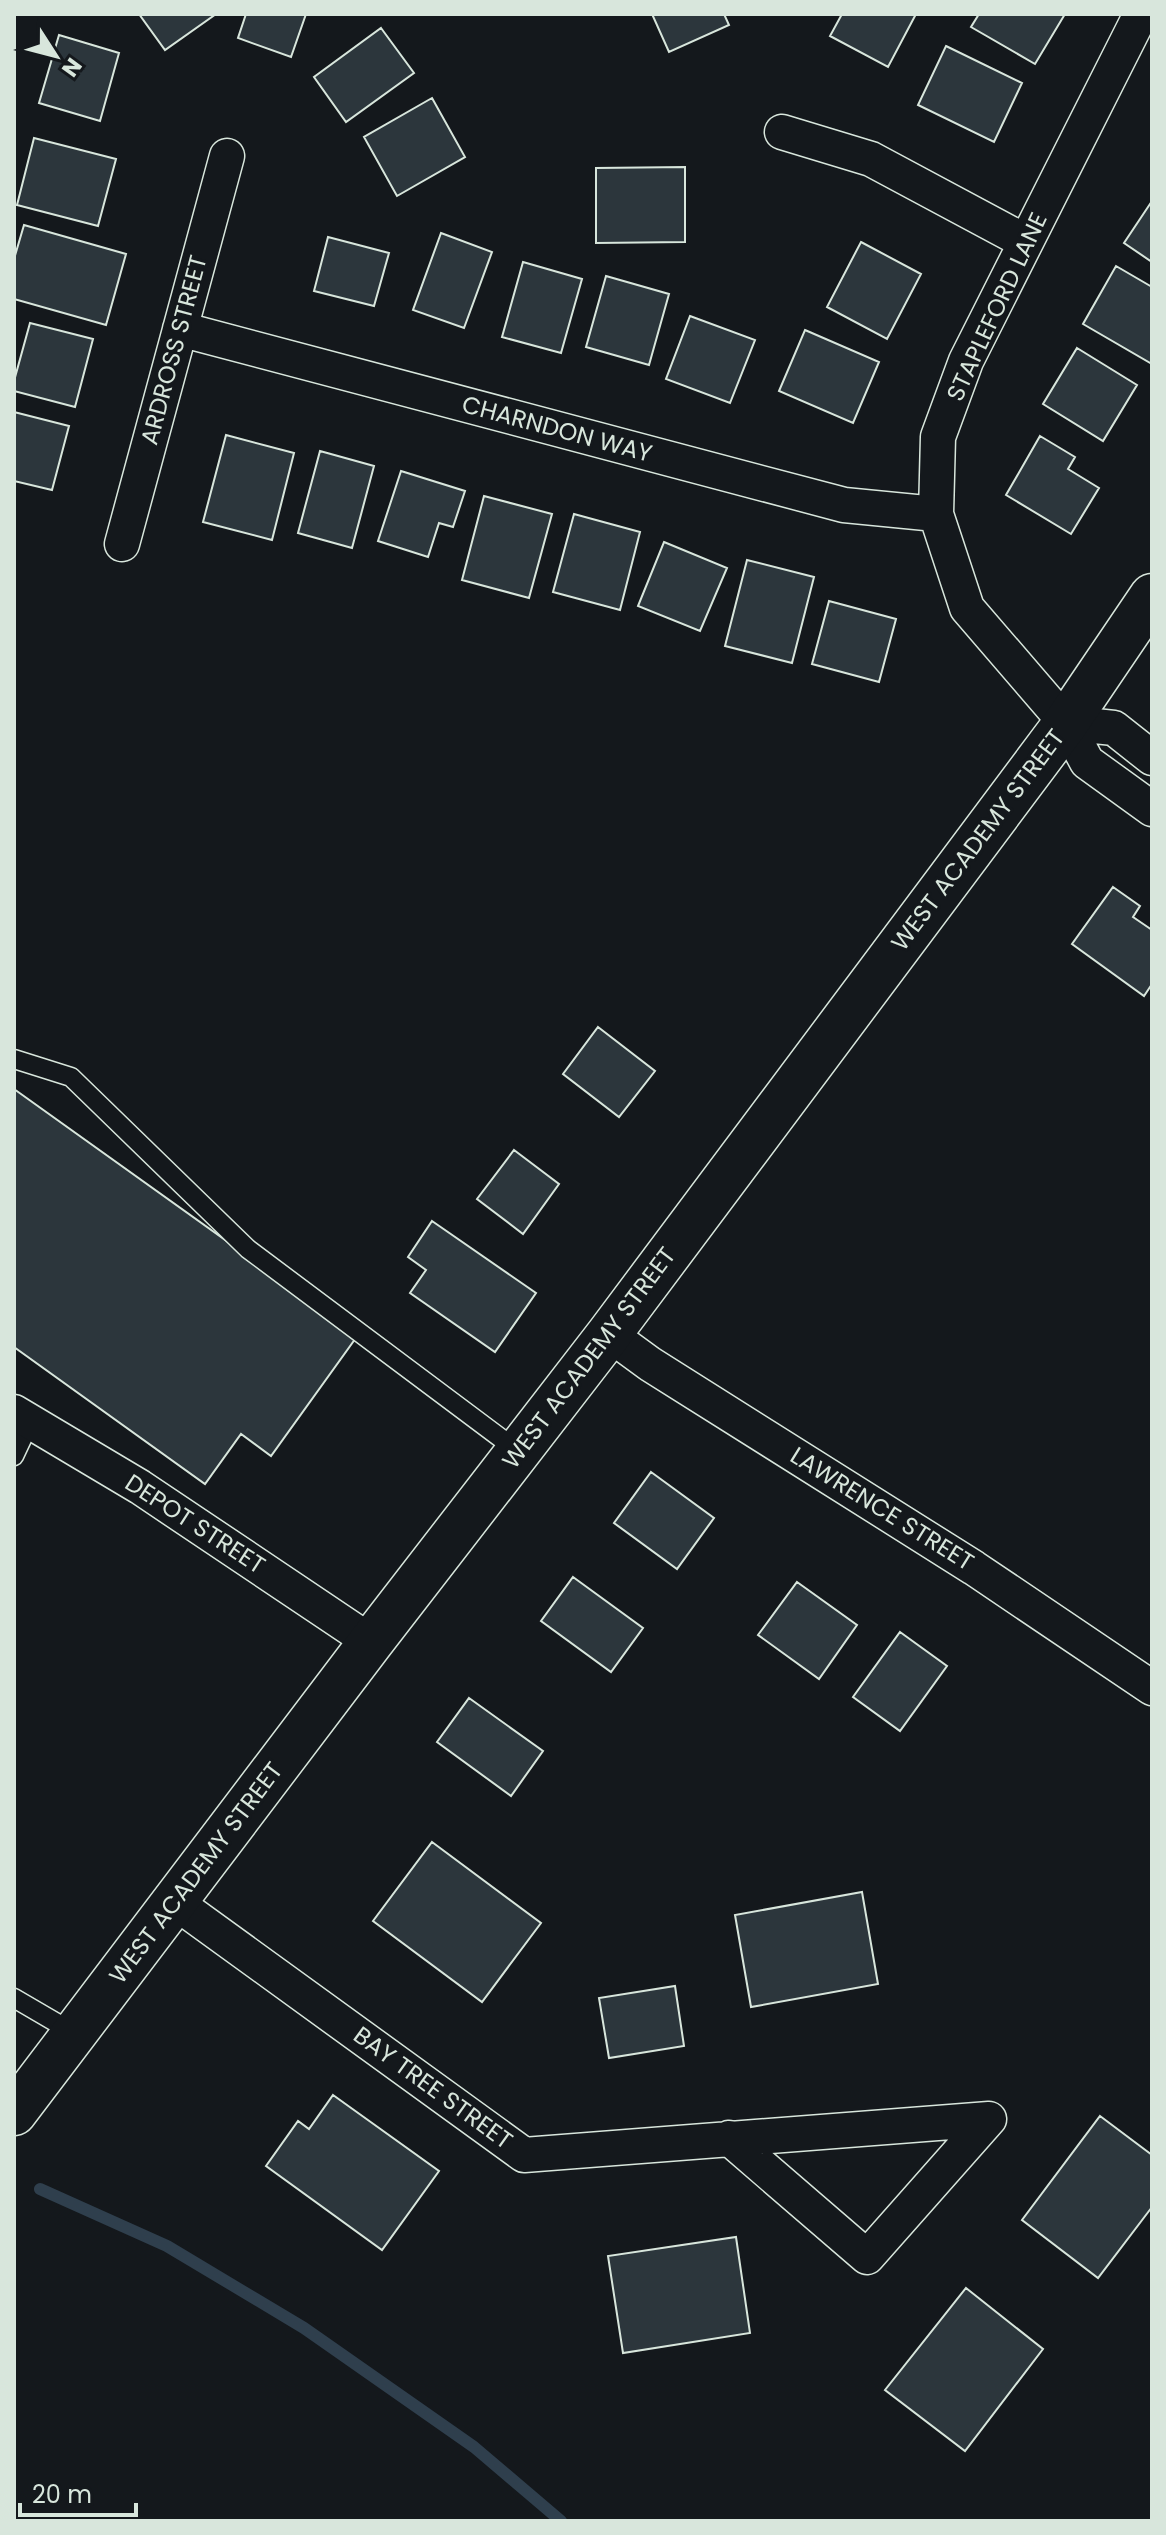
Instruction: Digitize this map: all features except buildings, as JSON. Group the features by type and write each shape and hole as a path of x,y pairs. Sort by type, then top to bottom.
{"main road":[{"name":"WEST ACADEMY STREET","path":"14,2113 609,1334 1066,723 1152,596"}],"street":[{"name":"STAPLEFORD LANE","path":"1141,14 966,361 938,437 936,514 967,608 1066,723 1087,762 1152,809"},
{"path":"782,132 871,159 1026,242"},
{"name":"ARDROSS STREET","path":"122,544 227,156"},
{"name":"CHARNDON WAY","path":"180,329 844,505 936,514"},
{"path":"1066,723 1114,728 1152,758"},
{"name":"LAWRENCE STREET","path":"609,1334 650,1364 974,1568 1152,1688"},
{"name":"DEPOT STREET","path":"22,1417 140,1487 371,1642"},
{"name":"BAY TREE STREET","path":"175,1902 524,2155 729,2138 989,2119 867,2257 729,2138"}],"lane":[{"path":"14,1059 71,1077 248,1249 518,1451"},
{"path":"14,1456 22,1417"},
{"path":"14,1998 74,2033"}],"waterway":[{"path":"40,2189 167,2246 304,2328 474,2447 561,2521"}]}
